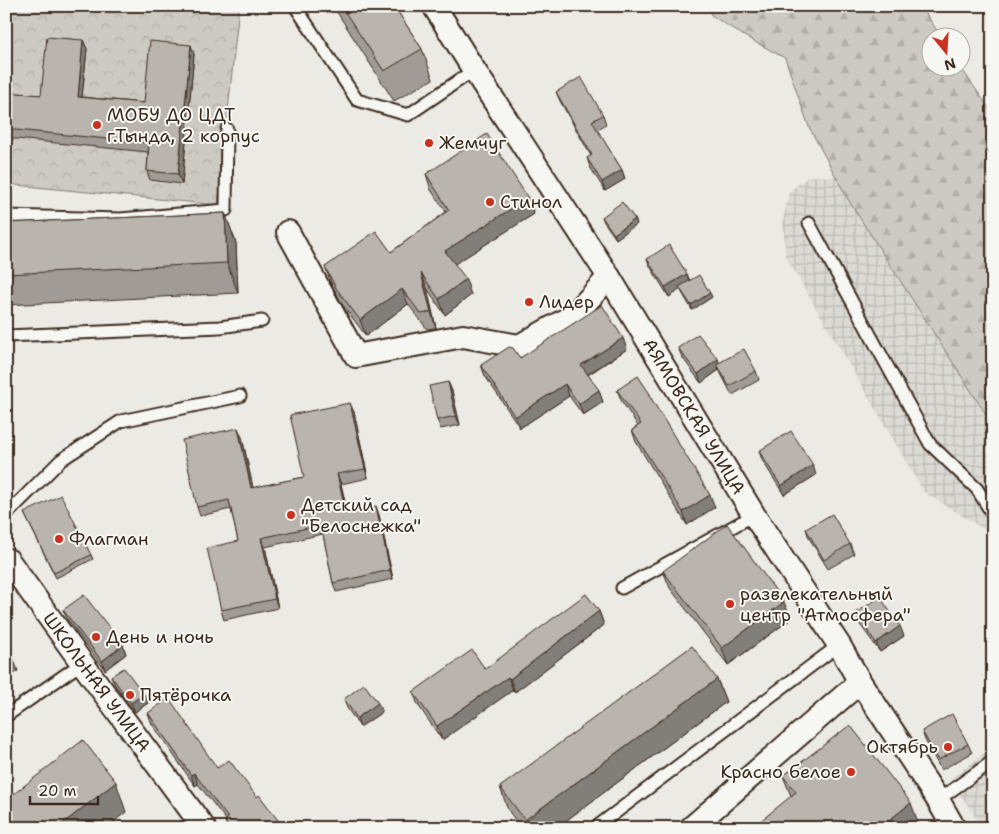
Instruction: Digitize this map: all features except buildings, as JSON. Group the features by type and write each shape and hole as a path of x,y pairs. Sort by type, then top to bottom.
{"street":[{"name":"АЯМОВСКАЯ УЛИЦА","path":"434,6 609,277 754,515 839,646 860,682 938,800 954,828"},
{"path":"288,232 356,356 463,336 519,346 574,315 609,277"},
{"name":"ШКОЛЬНАЯ УЛИЦА","path":"7,557 198,825"},
{"path":"690,828 860,682"}],"lane":[{"path":"295,6 357,100 408,115 474,70"},
{"path":"6,216 120,219 226,210 227,129"},
{"path":"809,223 930,444 977,489 993,515"},
{"path":"6,336 220,327 262,321"},
{"path":"6,515 61,460 121,421 240,396"},
{"path":"622,588 754,515"},
{"path":"595,828 839,646"},
{"path":"6,716 82,663"},
{"path":"938,800 993,761"}],"shaded area":[{"path":"809,176 847,177 993,407 993,535 924,492 786,257 783,221 789,192"},
{"path":"993,746 993,828 983,828 950,780"}],"green space":[{"path":"6,6 239,6 218,205 6,184"},
{"path":"710,6 921,6 935,28 922,28 922,78 968,78 993,114 993,425 849,201 809,127 785,58 711,15"}],"place":[{"name":"МОБУ ДО ЦДТ г.Тында, 2 корпус","path":"97,125"},
{"name":"Жемчуг","path":"429,143"},
{"name":"Стинол","path":"490,202"},
{"name":"Лидер","path":"529,302"},
{"name":"Детский сад \"Белоснежка\"","path":"291,515"},
{"name":"Флагман","path":"59,539"},
{"name":"развлекательный центр \"Атмосфера\"","path":"730,604"},
{"name":"День и ночь","path":"96,637"},
{"name":"Пятёрочка","path":"130,695"},
{"name":"Октябрь","path":"948,747"},
{"name":"Красно белое","path":"851,772"}]}
